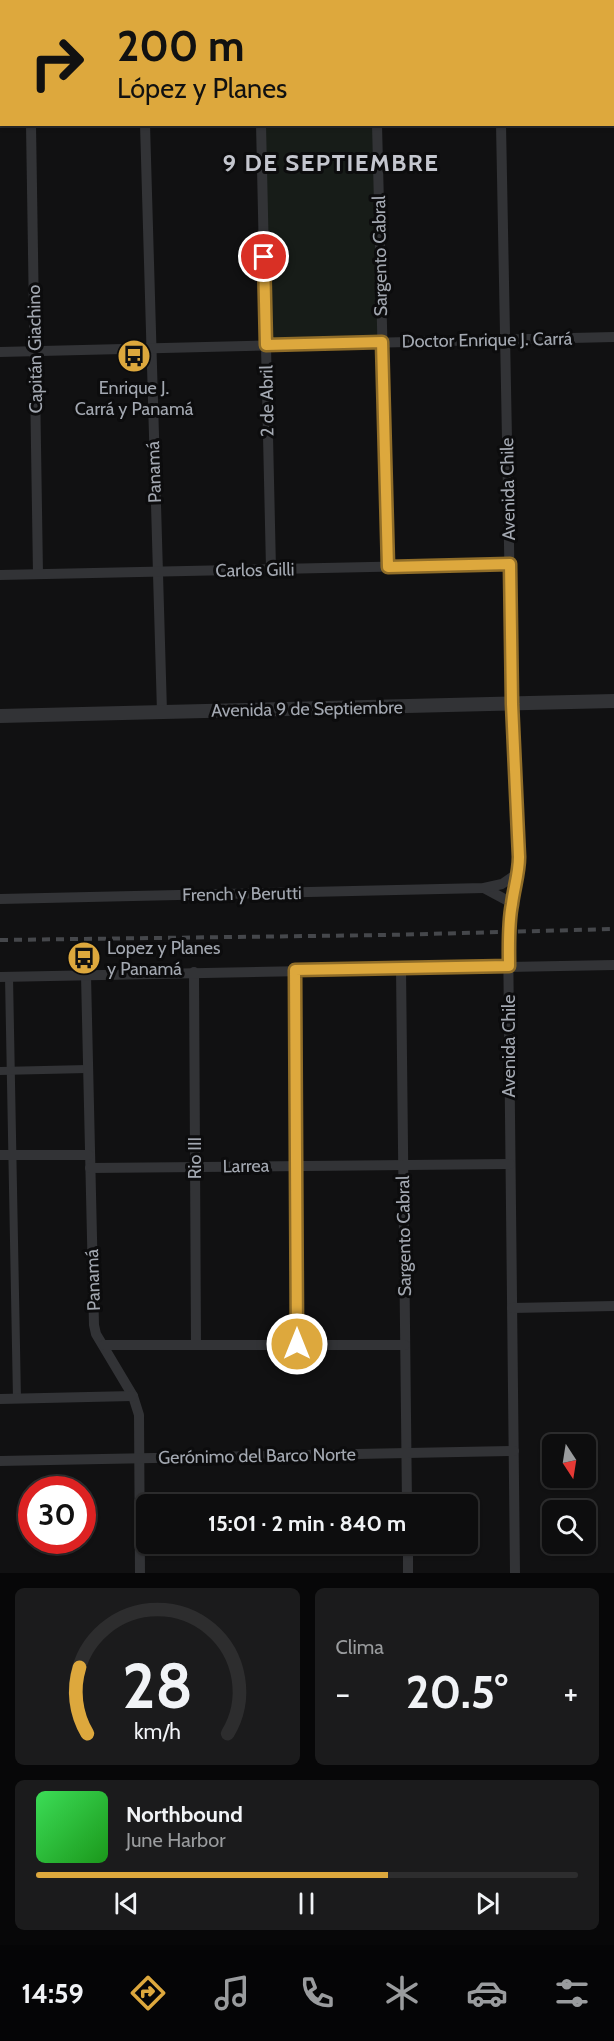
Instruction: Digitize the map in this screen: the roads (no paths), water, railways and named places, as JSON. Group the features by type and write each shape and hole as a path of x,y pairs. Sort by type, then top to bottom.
{"street":[{"name":"Capitán Giachino","path":"31,126 38,574"},
{"name":"Panamá","path":"145,126 162,712"},
{"name":"2 de Abril","path":"261,126 271,570"},
{"name":"Sargento Cabral","path":"377,126 388,567"},
{"name":"Avenida Chile","path":"501,126 512,704 519,873 508,933 515,1573"},
{"name":"Doctor Enrique J. Carrá","path":"0,352 614,338"},
{"name":"Carlos Gilli","path":"0,575 510,564"},
{"name":"Avenida 9 de Septiembre","path":"0,716 614,701"},
{"name":"French y Berutti","path":"0,899 484,888 502,884 519,873"},
{"name":"French y Berutti","path":"484,888 512,903"},
{"path":"17,1399 6,1155 10,1071 5,977 614,965"},
{"name":"Sargento Cabral","path":"401,968 407,1494"},
{"path":"295,970 297,1344"},
{"name":"Rio III","path":"194,972 196,1344"},
{"name":"Panamá","path":"86,975 94,1325 96,1334 133,1396 139,1414 140,1573"},
{"path":"0,1071 87,1069"},
{"path":"6,1155 89,1155"},
{"name":"Larrea","path":"90,1168 510,1164"},
{"path":"512,1308 614,1306"},
{"path":"104,1345 405,1345"},
{"path":"0,1399 133,1396"},
{"name":"Gerónimo del Barco Norte","path":"0,1461 514,1450"},
{"path":"408,1554 408,1573"}],"railway":[{"path":"0,940 387,935 614,929"}],"place":[{"name":"Enrique J. Carrá y Panamá","path":"134,356"},
{"name":"Lopez y Planes y Panamá","path":"84,958"}],"district":[{"name":"9 DE SEPTIEMBRE","path":"331,162"}]}
